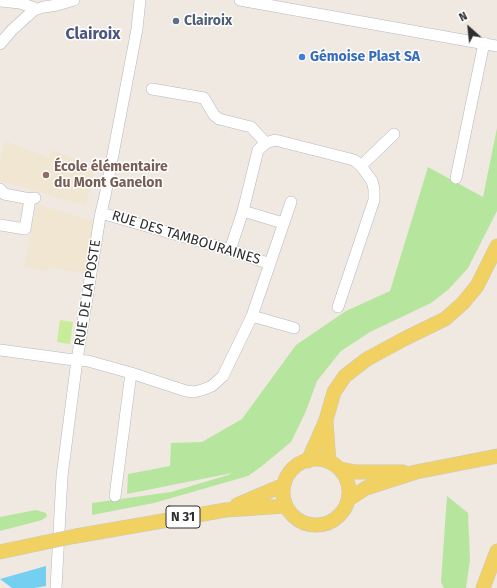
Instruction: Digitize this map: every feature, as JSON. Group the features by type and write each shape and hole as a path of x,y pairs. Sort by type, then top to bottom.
{"main road":[{"path":"308,461 326,420 334,392 345,376 367,359 445,319 463,303 477,286 497,246"},
{"path":"326,420 334,465 345,476 348,485 349,499"},
{"path":"416,472 356,472 318,459 308,461 299,464 292,469 287,476 283,492 284,499 286,506 292,515 300,522 311,525 322,525 333,521 341,514 349,499 366,488 416,472 497,456"},
{"name":"N 31","path":"226,510 284,485"},
{"name":"N 31","path":"0,552 76,536 226,510 286,506"},
{"path":"483,588 497,551"}],"street":[{"path":"0,44 12,30 34,10 74,0"},
{"name":"RUE DE LA POSTE","path":"56,588 62,476 77,360 101,213 136,29 140,0"},
{"path":"240,0 497,46"},
{"path":"0,2 20,3 32,7 34,10"},
{"path":"456,178 484,43"},
{"path":"152,89 204,98 214,115 219,119 251,127 266,143"},
{"path":"361,166 394,134"},
{"path":"230,250 243,211 258,150 266,143 275,140 354,160 361,166 372,181 374,200 338,307"},
{"path":"0,189 4,194 32,198 25,229 0,225"},
{"path":"0,350 88,361 186,391 194,392 212,386 223,376 252,316 291,202"},
{"path":"243,211 283,223"},
{"name":"RUE DES TAMBOURAINES","path":"101,213 230,250 270,264"},
{"path":"252,316 294,328"},
{"path":"115,496 131,373"}],"shaded area":[{"name":"École élémentaire du Mont Ganelon","path":"5,141 49,158 51,150 85,161 84,166 94,168 86,205 0,181 0,161"},
{"path":"36,204 90,220 93,224 84,273 48,267 45,271 24,268"}],"green space":[{"path":"497,128 497,211 468,268 449,289 431,303 370,332 341,351 317,381 306,411 291,442 248,476 154,503 92,515 92,503 171,492 232,473 127,494 128,474 170,466 171,443 202,442 242,419 296,345 346,311 390,291 428,167 483,197"},
{"path":"60,320 73,322 70,344 57,342"},
{"path":"447,496 468,513 470,560 466,588 444,588 441,582"},
{"path":"36,510 46,513 47,516 42,520 0,531 0,517"}],"water":[{"path":"46,566 46,586 34,588 12,588 0,579"}],"place":[{"name":"Clairoix","path":"176,21"},
{"name":"Gémoise Plast SA","path":"302,57"},
{"name":"École élémentaire du Mont Ganelon","path":"46,175"}],"district":[{"name":"Clairoix","path":"93,35"}]}
